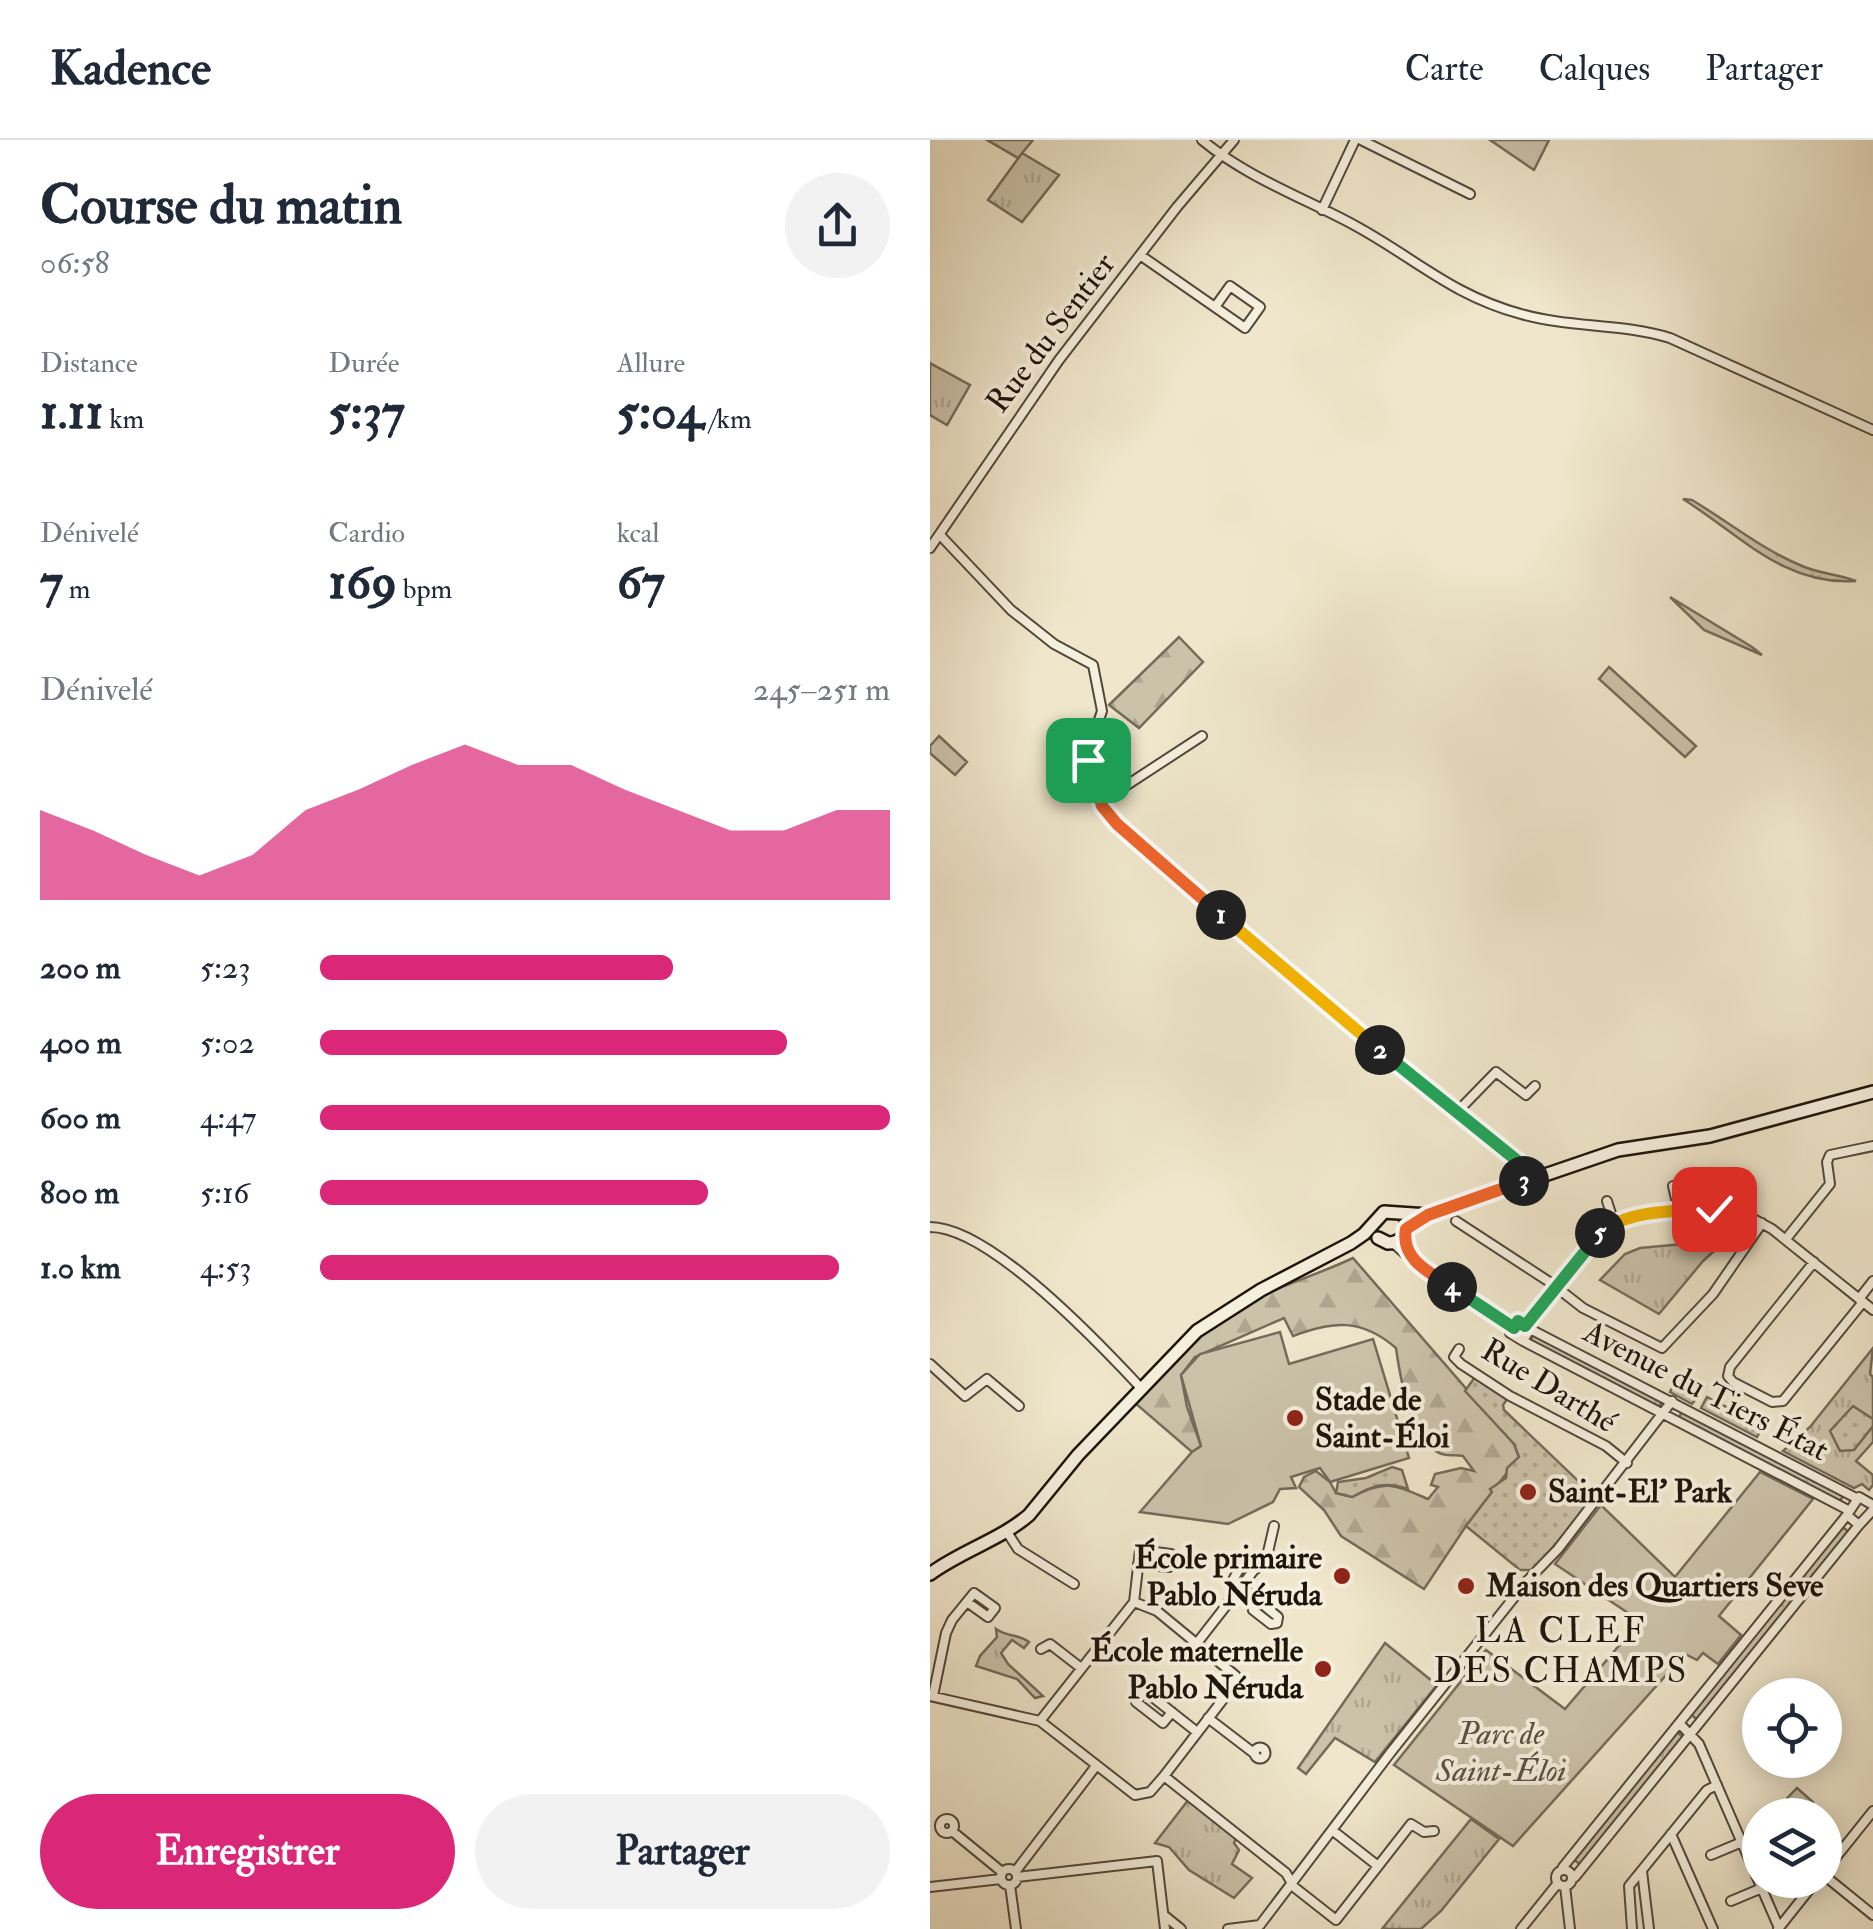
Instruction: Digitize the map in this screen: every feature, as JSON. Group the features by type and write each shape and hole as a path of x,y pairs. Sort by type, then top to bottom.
{"main road":[{"path":"1376,1232 1384,1212 1428,1215 1618,1150 1710,1136 1873,1092"},
{"path":"930,1573 1006,1532 1036,1508 1078,1455 1211,1320 1312,1260 1376,1232 1401,1236 1428,1215"},
{"path":"1401,1216 1401,1236"}],"street":[{"path":"1202,140 1267,184 1377,238 1451,288 1473,298 1539,320 1631,329 1670,338 1873,430"},
{"name":"Rue du Sentier","path":"930,548 1040,385 1234,140"},
{"path":"1322,210 1358,140 1470,194"},
{"path":"1140,256 1245,328 1260,308 1230,286 1216,308"},
{"path":"940,536 1012,610 1054,644 1093,665 1102,711 1087,754 1101,802 1117,824 1301,985 1525,1167 1533,1178"},
{"path":"1101,802 1202,736"},
{"path":"1457,1112 1496,1072 1526,1095 1535,1086"},
{"path":"1786,1240 1830,1184 1830,1155 1873,1146"},
{"path":"1732,1211 1738,1181"},
{"path":"1673,1186 1679,1212"},
{"path":"1608,1201 1614,1223"},
{"path":"1528,1327 1518,1321 1510,1333 1522,1341 1556,1287 1596,1238 1614,1223 1679,1212 1732,1211 1762,1222 1873,1310"},
{"path":"1456,1221 1602,1319 1662,1348 1714,1294 1762,1222"},
{"path":"930,1227 954,1230 976,1241 1076,1319 1141,1388"},
{"path":"1401,1236 1412,1260 1514,1328"},
{"path":"1814,1262 1730,1367 1730,1379 1772,1402 1782,1401 1873,1281"},
{"name":"Avenue du Tiers État","path":"1528,1327 1858,1499 1863,1497 1872,1506"},
{"name":"Avenue du Tiers État","path":"1522,1341 1848,1513 1859,1525"},
{"name":"Rue Darthé","path":"1459,1348 1454,1357 1461,1364 1510,1396 1606,1446 1627,1463"},
{"path":"930,1364 965,1396 987,1379 1018,1406"},
{"path":"1228,1929 1258,1927 1672,1401"},
{"path":"1570,1929 1556,1876 1858,1499"},
{"path":"1521,1929 1561,1885 1575,1877 1872,1506"},
{"path":"1197,1643 1271,1548 1274,1526"},
{"path":"1006,1532 1018,1549 1074,1584"},
{"path":"1040,1720 1134,1602 1138,1564 1140,1550 1170,1554 1169,1567 1138,1564"},
{"path":"1256,1569 1242,1564 1233,1578 1258,1601"},
{"path":"968,1602 946,1633 931,1696 1040,1720 1135,1795 1150,1792 1164,1776 1231,1689 1236,1676 1157,1611 1134,1602"},
{"path":"1041,1649 1050,1644 1080,1668"},
{"path":"1172,1712 1163,1723 1136,1702 1144,1691 1172,1712 1197,1732"},
{"path":"1208,1718 1254,1754"},
{"path":"1680,1724 1691,1732 1742,1842 1711,1855"},
{"path":"1014,1878 1096,1766"},
{"path":"1164,1776 1285,1872 1336,1920 1411,1824 1424,1832 1434,1831"},
{"path":"1632,1929 1628,1890 1707,1790 1717,1784"},
{"path":"1842,1851 1873,1811"},
{"path":"935,1827 944,1834 952,1831 1002,1876"},
{"path":"1332,1830 1378,1866"},
{"path":"1671,1834 1713,1929"},
{"path":"930,1887 1157,1861 1165,1929"},
{"path":"1563,1867 1575,1877"},
{"path":"1002,1876 1007,1869 1014,1878 1016,1929"},
{"path":"1642,1871 1648,1929"},
{"path":"1842,1888 1873,1914"},
{"path":"1731,1901 1742,1896"},
{"path":"1766,1898 1778,1929 1803,1898"},
{"path":"1164,1914 1181,1929"}],"green space":[{"path":"987,140 1033,140 1018,158"},
{"path":"1490,140 1549,140 1534,170"},
{"path":"1022,153 1059,175 1022,222 988,200"},
{"path":"930,363 970,385 947,425 930,415"},
{"path":"1683,499 1692,500 1787,559 1856,581 1806,575 1784,566"},
{"path":"1670,597 1752,647 1762,655 1704,630"},
{"path":"1179,637 1203,662 1139,728 1109,705"},
{"path":"1609,667 1696,746 1685,757 1599,679"},
{"path":"939,736 967,762 955,775 930,753 930,746"},
{"path":"1726,1240 1659,1314 1600,1280 1625,1254 1640,1248"},
{"path":"1353,1258 1514,1444 1519,1457 1424,1589 1341,1536 1324,1510 1299,1487 1304,1477 1316,1471 1336,1493 1352,1497 1390,1486 1428,1499 1438,1487 1431,1485 1435,1474 1461,1468 1474,1471 1463,1456 1439,1453 1421,1434 1408,1406 1396,1348 1383,1338 1346,1325 1321,1327 1293,1336 1284,1318 1195,1357 1181,1375 1201,1446 1192,1452 1135,1403 1185,1349 1228,1313"},
{"name":"Stade de Saint-Éloi","path":"1280,1332 1289,1364 1373,1339 1409,1458 1330,1482 1320,1468 1291,1477 1296,1488 1280,1489 1273,1502 1228,1524 1140,1512 1201,1446 1181,1375 1200,1354"},
{"path":"1534,1334 1663,1400 1658,1408 1530,1341"},
{"path":"1873,1348 1873,1442 1856,1461 1873,1475 1869,1490 1862,1484 1854,1488 1783,1451 1810,1427"},
{"path":"1475,1377 1508,1398 1504,1410 1595,1497 1534,1570 1520,1570 1466,1526 1492,1492 1490,1489 1506,1478 1507,1468 1519,1457 1514,1444 1465,1391"},
{"path":"1676,1379 1699,1391 1705,1387 1692,1404 1670,1392"},
{"path":"1707,1397 1763,1426 1757,1437 1701,1408"},
{"path":"1853,1406 1873,1419 1873,1426 1854,1450 1840,1451 1830,1431"},
{"path":"1683,1410 1845,1494 1839,1502 1678,1419"},
{"path":"1392,1467 1402,1470 1408,1489 1386,1485 1352,1497 1336,1493 1338,1482 1366,1478"},
{"name":"Parc de Saint-Éloi","path":"1760,1472 1813,1499 1719,1616 1741,1635 1718,1664 1703,1653 1697,1660 1685,1654 1513,1846 1394,1765 1486,1650 1565,1709 1640,1621 1555,1564 1601,1505 1675,1577"},
{"path":"1841,1526 1849,1532 1698,1720 1690,1714"},
{"path":"996,1629 1029,1642 1024,1648 1012,1640 1001,1653 1043,1696 1035,1698 1017,1679 976,1666 997,1637"},
{"path":"1385,1643 1437,1685 1375,1762 1335,1738 1306,1774 1298,1768"},
{"path":"1676,1731 1684,1738 1581,1865 1573,1859"},
{"path":"1797,1788 1808,1798 1787,1798"},
{"path":"1189,1799 1237,1836 1234,1843 1239,1850 1232,1864 1252,1878 1234,1898 1189,1870 1169,1847 1155,1843"},
{"path":"1471,1819 1499,1839 1441,1911 1421,1929 1382,1929"}],"place":[{"name":"Stade de Saint-Éloi","path":"1295,1418"},
{"name":"Saint-El' Park","path":"1528,1492"},
{"name":"École primaire Pablo Néruda","path":"1342,1576"},
{"name":"Maison des Quartiers Seve","path":"1466,1586"},
{"name":"École maternelle Pablo Néruda","path":"1323,1669"}],"district":[{"name":"LA CLEF DES CHAMPS","path":"1561,1651"}],"route":[{"path":"1088,760 1102,806 1117,824 1301,985 1528,1170 1533,1178 1428,1215 1406,1229 1404,1236 1412,1260 1420,1266 1514,1328 1518,1321 1525,1326 1602,1231 1614,1223 1635,1217 1714,1209"}]}
